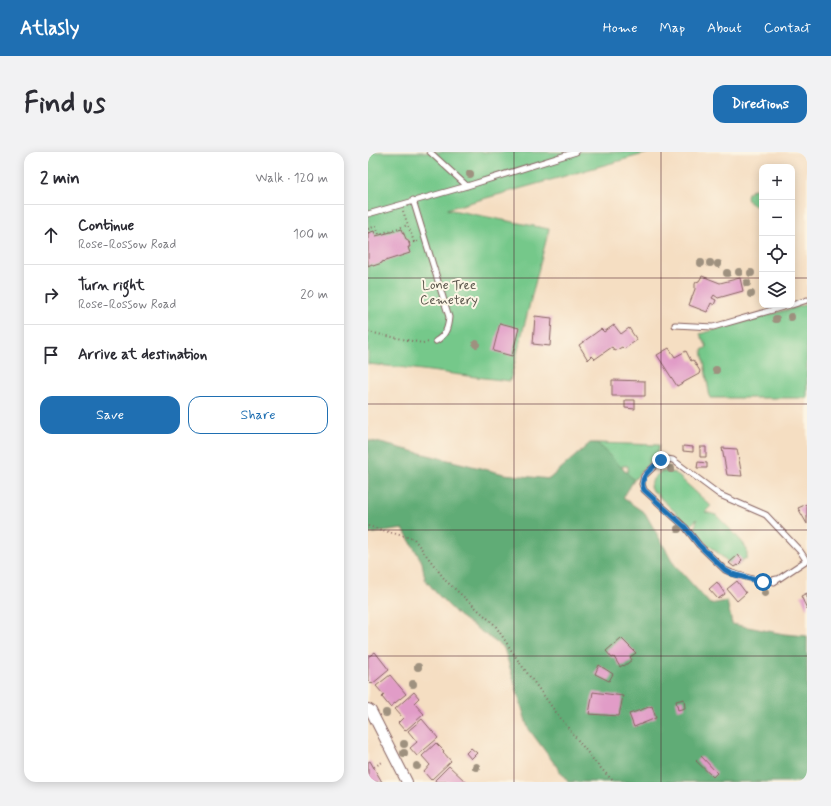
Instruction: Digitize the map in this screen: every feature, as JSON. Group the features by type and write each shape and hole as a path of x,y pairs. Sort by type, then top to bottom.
{"street":[{"path":"368,709 371,711 407,782"}],"lane":[{"path":"430,152 467,186"},
{"path":"368,214 413,200 467,186 576,152"},
{"path":"413,200 449,317 448,327 443,336 436,341"},
{"path":"795,304 807,300"},
{"path":"675,325 713,327 780,308"},
{"path":"661,460 673,460 720,495 766,515 800,551 806,560 774,582 777,579 763,582 732,574 725,570 699,545 685,527 644,490 642,484 644,476 661,460"}],"path":[{"path":"401,204 414,242"},
{"path":"368,229 376,226 379,234 408,225"},
{"path":"409,244 425,238"},
{"path":"368,332 422,343 436,341"},
{"path":"368,526 414,539 446,581 495,625 517,659 556,711 595,762 614,782"},
{"path":"374,767 384,761"}],"green space":[{"name":"Lone Tree Cemetery","path":"368,152 651,152 447,209 549,229 510,381 368,364"},
{"path":"752,189 758,189 759,204 752,205 747,200 747,194"},
{"path":"807,304 807,398 710,398 702,350 707,347 700,334"},
{"path":"368,440 504,474 549,479 590,443 597,443 634,480 623,498 645,513 674,564 710,604 727,601 732,624 784,634 807,636 807,782 568,782 528,728 504,648 458,615 437,594 425,579 422,562 403,529 368,534"},
{"path":"597,443 659,445 654,458 634,480 626,472 628,471 628,466 622,466 623,469"},
{"path":"661,471 675,473 711,506 705,512 716,515 743,543 747,550 747,558 742,560 738,566 737,565 734,567 703,540 695,529 697,519 690,526 651,489 650,486 653,479"}],"building":[{"path":"402,229 409,243 410,247 408,247 410,253 373,266 372,264 368,266 368,233 374,231 376,236"},
{"path":"702,276 720,283 740,278 743,291 718,298 714,295 712,298 716,300 714,305 711,303 707,312 689,305 695,289 695,284"},
{"path":"535,316 552,318 550,346 533,344"},
{"path":"500,323 519,328 512,356 493,351"},
{"path":"614,325 621,334 629,328 637,340 624,349 622,347 615,351 612,347 595,359 592,356 588,360 579,345 601,329 604,332"},
{"path":"669,348 675,357 686,351 691,361 693,360 700,371 699,374 677,386 657,355"},
{"path":"612,380 645,381 645,396 612,396"},
{"path":"625,400 635,400 635,409 625,408"},
{"path":"683,446 693,447 693,452 683,451"},
{"path":"700,447 706,447 706,457 700,457"},
{"path":"722,448 737,449 742,476 727,475"},
{"path":"698,462 707,463 707,468 697,468"},
{"path":"807,504 807,524 798,508"},
{"path":"738,555 742,560 740,562 741,563 734,567 729,563"},
{"path":"737,581 746,593 737,601 727,589"},
{"path":"717,582 725,594 718,599 709,589"},
{"path":"807,593 807,609 801,596"},
{"path":"621,638 636,653 630,657 632,660 620,667 614,657 612,658 606,651"},
{"path":"375,652 389,670 372,684 368,680 368,657"},
{"path":"599,665 613,674 609,681 595,674"},
{"path":"390,675 406,694 390,707 382,697 384,695 376,686"},
{"path":"414,692 419,698 414,703 424,714 405,731 398,723 403,718 395,709"},
{"path":"593,692 623,696 619,716 589,714"},
{"path":"684,699 685,708 678,710 676,701"},
{"path":"652,706 656,718 634,727 629,714"},
{"path":"422,719 438,738 417,756 410,748 417,742 408,731"},
{"path":"436,743 451,761 431,780 424,772 430,765 422,756"},
{"path":"471,748 477,753 471,759 466,753"},
{"path":"701,756 717,773 713,777 696,761"},
{"path":"370,761 382,782 368,782 368,762"},
{"path":"449,766 466,782 436,782 435,780"}],"route":[{"path":"661,460 644,476 642,484 644,490 685,527 699,545 725,570 732,574 763,582"}]}
